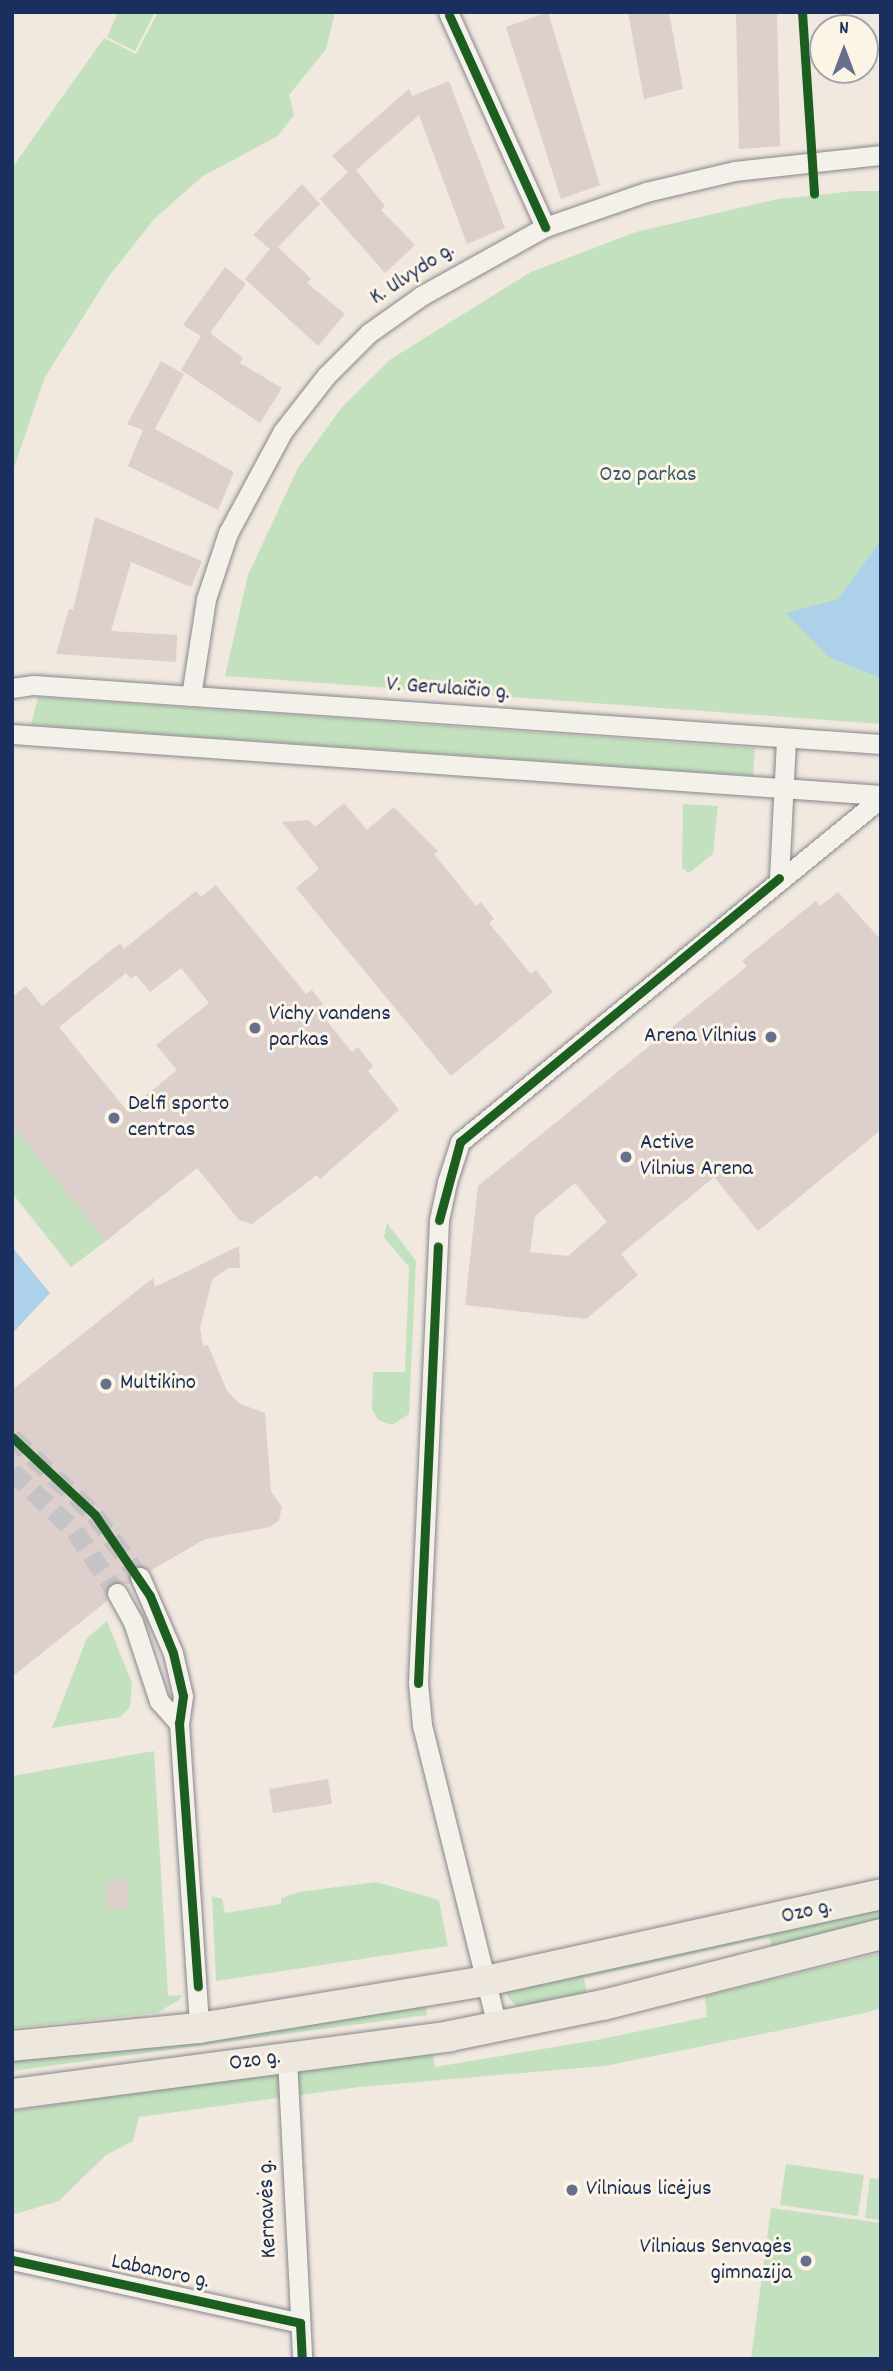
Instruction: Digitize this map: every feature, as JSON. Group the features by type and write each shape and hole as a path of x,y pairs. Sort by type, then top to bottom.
{"main road":[{"name":"Ozo g.","path":"12,2046 199,2028 486,1981 881,1894"},
{"name":"Ozo g.","path":"12,2095 288,2058 497,2026 603,2005 881,1934"}],"street":[{"path":"450,13 545,227"},
{"name":"K. Ulvydo g.","path":"191,696 206,599 228,533 291,421 369,333 421,296 545,227 646,192 735,171 881,155"},
{"name":"V. Gerulaičio g.","path":"12,688 191,696 881,744"},
{"path":"13,734 881,797"},
{"path":"779,878 786,737"},
{"path":"497,2026 422,1725 418,1683 439,1220 447,1182 460,1142 881,797"},
{"path":"140,1577 173,1653 183,1696 178,1723 199,2028"},
{"path":"117,1593 159,1701 178,1723"},
{"name":"Kernavės g.","path":"288,2058 302,2359"},
{"name":"Labanoro g.","path":"12,2260 300,2323"}],"green space":[{"path":"118,12 155,12 135,51 107,37"},
{"path":"158,12 334,12 334,17 326,49 289,95 294,115 278,136 203,176 155,218 109,276 45,377 12,473 12,168 104,38 136,54"},
{"name":"Ozo parkas","path":"881,191 881,724 225,676 248,575 298,468 342,407 391,359 531,272 636,232 778,199"},
{"path":"38,697 755,748 753,776 31,725"},
{"path":"683,804 718,806 713,854 689,873 682,868"},
{"path":"12,1125 106,1241 71,1267 12,1193"},
{"path":"387,1223 416,1261 409,1414 392,1425 378,1420 372,1409 373,1372 405,1372 409,1267 384,1237"},
{"path":"107,1621 132,1683 130,1707 120,1717 52,1728 87,1638"},
{"path":"154,1751 168,1996 182,1995 179,2000 157,2013 12,2028 12,1776"},
{"path":"376,1882 439,1900 448,1946 216,1981 212,1896 222,1899 225,1913 281,1904 281,1898 299,1892"},
{"path":"881,1906 881,1926 774,1953 769,1937 584,1978 587,1995 517,2007 508,1997 506,1989"},
{"path":"881,1953 881,2008 865,2013 605,2066 359,2087 139,2117 133,2141 106,2155 59,2201 12,2215 12,2111 432,2050 435,2067 597,2040 707,2017 705,1996"},
{"path":"425,2003 427,2015 12,2071 12,2057"},
{"path":"786,2164 864,2175 858,2216 780,2205"},
{"path":"870,2178 881,2179 881,2220 865,2218"},
{"path":"771,2208 881,2223 881,2359 751,2359"}],"water":[{"path":"881,540 881,678 830,658 786,613 838,599"},
{"path":"12,1247 50,1293 12,1334"}],"building":[{"path":"548,12 600,185 561,199 506,27"},
{"path":"628,12 669,12 683,89 644,99"},
{"path":"736,12 777,12 780,146 739,149"},
{"path":"449,81 505,228 467,244 419,115 356,170 385,206 381,210 415,245 385,273 320,199 348,172 332,156 409,89 412,96"},
{"path":"302,184 320,204 278,247 311,279 307,283 345,314 318,346 245,279 270,249 253,235"},
{"path":"225,267 246,284 210,333 243,358 240,363 282,388 260,423 181,370 201,336 183,325"},
{"path":"161,361 184,374 155,429 234,472 218,510 128,466 143,430 127,424"},
{"path":"95,517 202,561 191,587 131,562 111,631 177,635 176,662 56,654 69,609 73,610"},
{"path":"344,803 367,830 394,807 438,851 434,854 476,906 481,902 494,919 489,923 531,974 536,970 553,992 451,1076 296,888 319,869 282,822 309,820 315,827"},
{"path":"216,885 306,994 312,990 323,1004 317,1009 352,1052 358,1047 373,1066 368,1071 399,1110 320,1179 317,1175 252,1224 239,1220 197,1168 106,1241 12,1125 12,997 26,986 42,1006 120,943 124,949 196,891 201,897","holes":["181,968 209,1003 156,1045 177,1070 127,1111 59,1027 126,973 131,979 136,975 150,992"]},
{"name":"Arena Vilnius","path":"838,892 881,940 881,1130 758,1231 714,1177 621,1254 638,1275 586,1319 465,1305 478,1186 747,966 742,961 816,901 820,906","holes":["575,1183 607,1222 568,1256 530,1252 535,1216"]},
{"path":"239,1246 240,1268 228,1268 212,1280 200,1328 203,1346 208,1345 227,1391 240,1404 265,1413 271,1491 282,1507 279,1520 270,1527 205,1539 150,1571 135,1566 130,1584 111,1583 107,1601 12,1677 12,1390 153,1278 155,1287"},
{"path":"328,1779 332,1804 273,1813 269,1789"},
{"path":"128,1880 129,1908 107,1909 106,1881"}],"tunnel":[{"path":"12,1437 95,1515 140,1577"},
{"path":"12,1471 75,1531 117,1593"}],"cycle path":[{"path":"802,12 814,194"},
{"path":"449,15 545,227"},
{"path":"439,1220 460,1142 779,878"},
{"path":"418,1683 438,1246"},
{"path":"12,1437 95,1515 150,1596 173,1653 183,1696 179,1723 198,1986"},
{"path":"12,2260 300,2323 302,2359"}],"place":[{"name":"Vichy vandens parkas","path":"255,1028"},
{"name":"Arena Vilnius","path":"771,1037"},
{"name":"Delfi sporto centras","path":"114,1118"},
{"name":"Active Vilnius Arena","path":"626,1157"},
{"name":"Multikino","path":"106,1384"},
{"name":"Vilniaus licėjus","path":"572,2190"},
{"name":"Vilniaus Senvagės gimnazija","path":"806,2261"}]}
